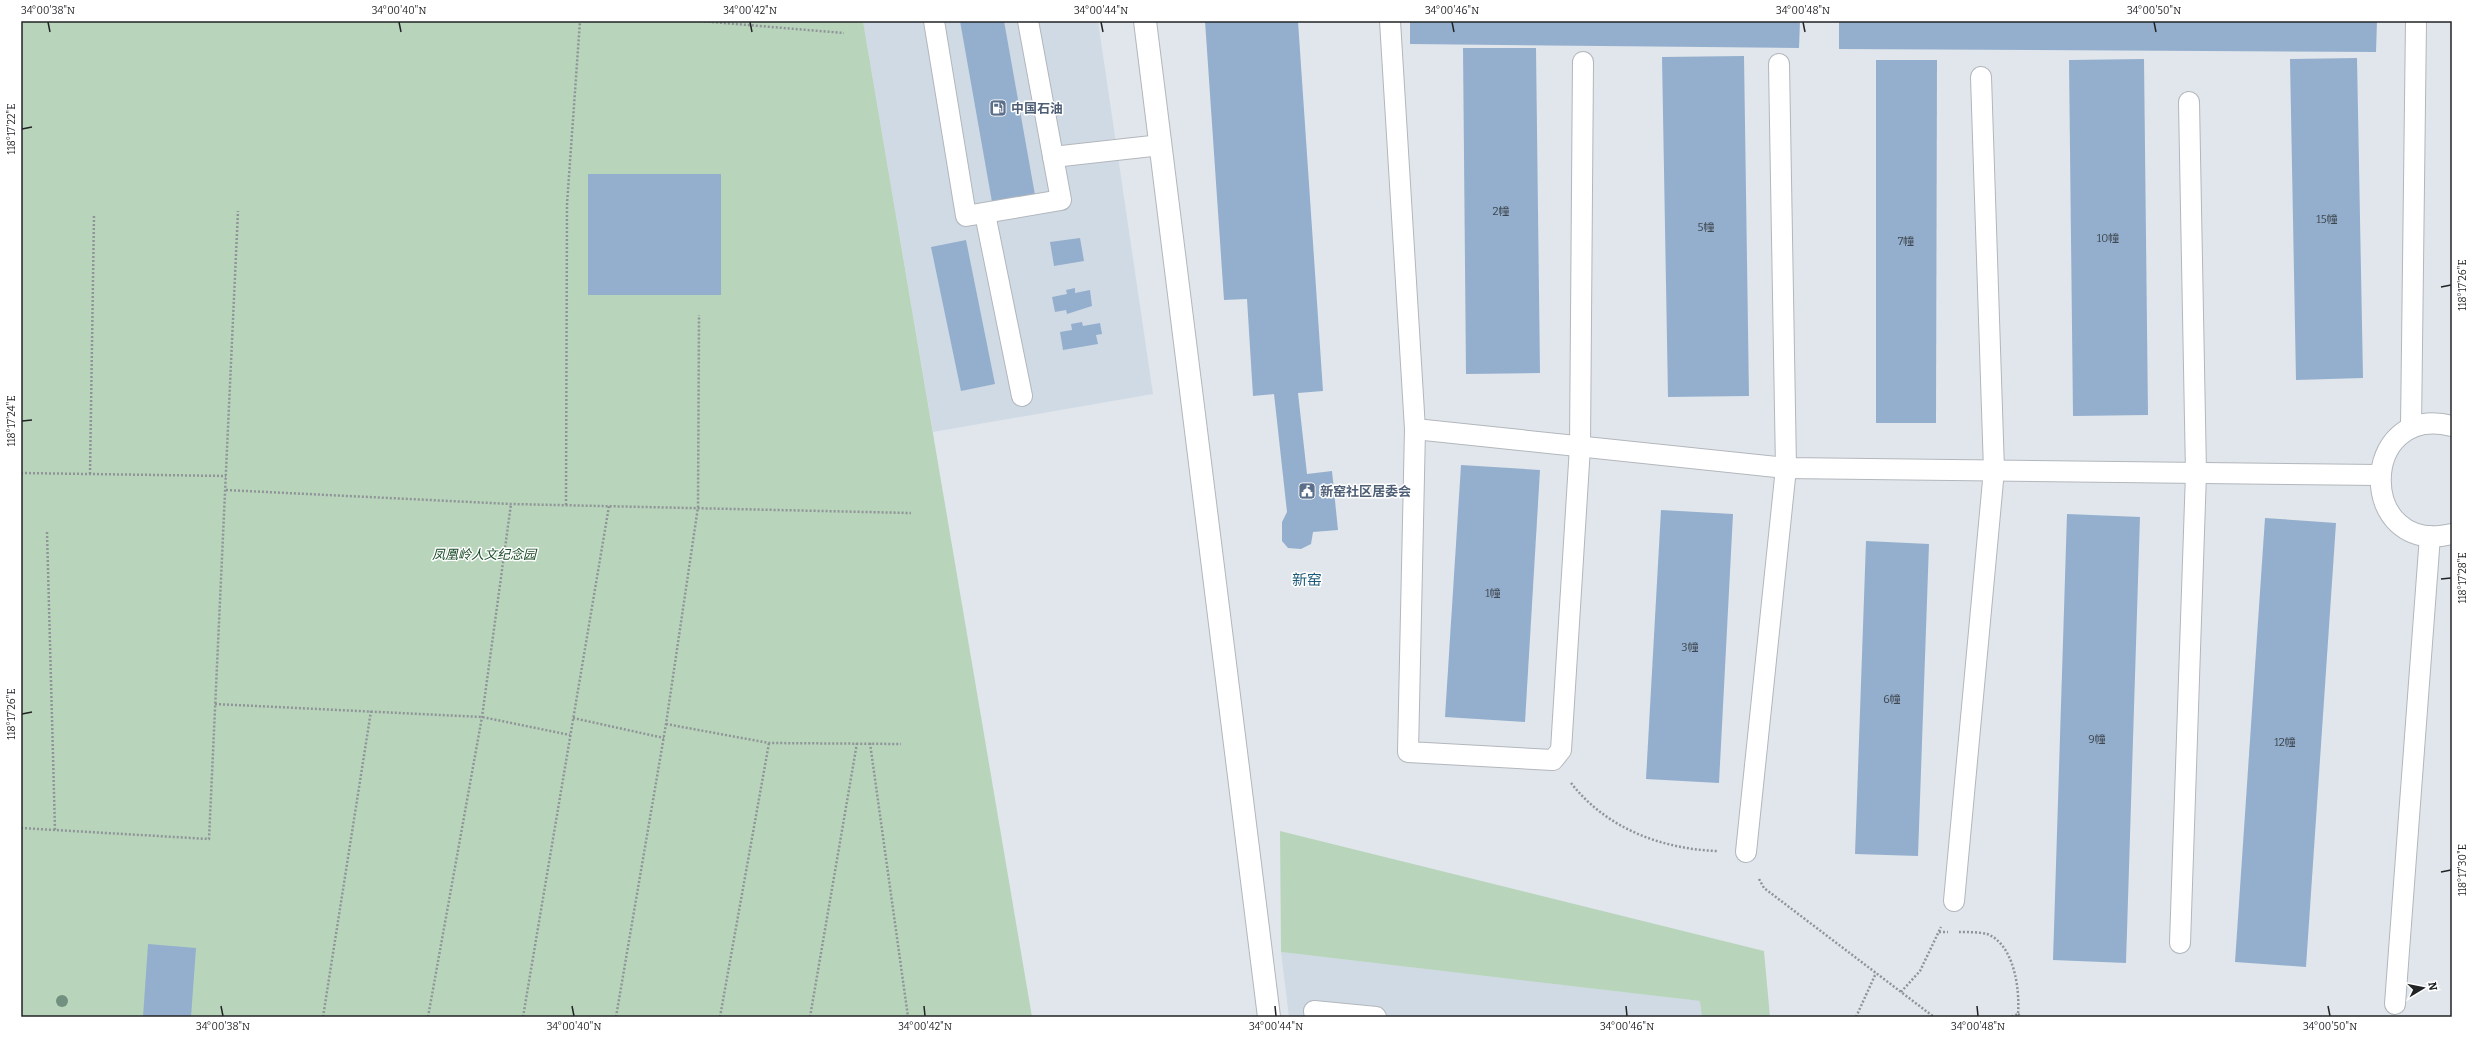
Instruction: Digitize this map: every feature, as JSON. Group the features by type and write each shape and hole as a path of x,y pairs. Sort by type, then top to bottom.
{"street":[{"path":"1145,21 1269,1017"}],"lane":[{"path":"934,21 966,216 1061,200 1028,21"},
{"path":"1390,21 1415,429 1408,752 1553,760 1561,750 1580,447 1582,62"},
{"path":"2411,428 2416,21"},
{"path":"1746,852 1786,468 1779,64"},
{"path":"1954,901 1994,470 1981,77"},
{"path":"2180,943 2196,473 2189,102"},
{"path":"1053,156 1161,145"},
{"path":"985,214 1022,396"},
{"path":"2452,426 2427,424 2411,428 2395,440 2384,456 2379,475 2381,494 2389,512 2402,526 2420,535 2439,537 2452,534"},
{"path":"1415,429 1786,468 2379,475"},
{"path":"2394,1004 2430,536"},
{"path":"1315,1017 1314,1011 1376,1017"}],"path":[{"path":"566,505 567,204 580,21"},
{"path":"700,21 844,33"},
{"path":"21,828 209,839 238,211"},
{"path":"90,474 94,215"},
{"path":"616,1017 664,738 698,507 699,315"},
{"path":"21,474 226,476"},
{"path":"226,490 511,504 698,507 911,513"},
{"path":"428,1017 482,717 511,504"},
{"path":"523,1017 609,506"},
{"path":"47,532 55,830"},
{"path":"215,704 482,717 570,735"},
{"path":"323,1017 371,711"},
{"path":"573,718 664,738"},
{"path":"666,724 769,743 901,744"},
{"path":"720,1017 769,743"},
{"path":"870,743 908,1017"},
{"path":"810,1017 857,744"},
{"path":"1553,760 1585,801 1622,827 1667,845 1699,850 1746,852 1764,888 1934,1017"},
{"path":"1901,992 1920,971 1954,901"},
{"path":"1939,932 1987,934 2001,943 2014,970 2020,996 2018,1014"},
{"path":"1856,1017 1876,973"},
{"path":"2011,1017 2018,1014"},
{"path":"2018,1014 2022,1017"}],"shaded area":[{"path":"863,21 1098,21 1153,394 933,432"},
{"path":"1281,952 1701,1001 1702,1017 1289,1017"}],"green space":[{"name":"凤凰岭人文纪念园","path":"21,21 863,21 1032,1017 21,1017"},
{"path":"1280,831 1764,951 1770,1017 1702,1017 1700,1001 1281,952"}],"building":[{"name":"中国石油","path":"960,21 1004,21 1035,195 992,202"},
{"path":"1205,21 1298,21 1323,391 1298,393 1307,474 1332,471 1338,530 1313,532 1311,544 1301,549 1288,548 1282,541 1282,522 1287,512 1274,394 1253,396 1247,299 1224,300"},
{"path":"1410,21 1800,21 1799,48 1410,44"},
{"path":"1839,21 2377,21 2376,52 1839,49"},
{"path":"1463,48 1536,48 1540,373 1466,374"},
{"path":"1744,56 1749,396 1668,397 1662,57"},
{"path":"2357,58 2363,378 2296,380 2290,59"},
{"path":"2144,59 2148,415 2073,416 2069,60"},
{"path":"1876,60 1937,60 1936,423 1876,423"},
{"path":"588,174 721,174 721,295 588,295"},
{"path":"1080,238 1084,261 1054,266 1050,242"},
{"path":"966,240 995,384 961,391 931,247"},
{"path":"1075,288 1075,293 1090,290 1092,306 1067,314 1066,310 1055,312 1052,297 1067,294 1066,290"},
{"path":"1082,322 1083,326 1100,323 1102,334 1096,335 1098,344 1063,350 1060,332 1072,330 1071,324"},
{"path":"1461,465 1540,470 1525,722 1445,717"},
{"path":"1661,510 1733,514 1719,783 1646,779"},
{"path":"2067,514 2140,517 2126,963 2053,960"},
{"path":"2265,518 2336,523 2306,967 2235,962"},
{"path":"1866,541 1929,544 1918,856 1855,854"},
{"path":"148,944 196,948 191,1017 143,1017"}],"place":[{"name":"中国石油","path":"998,108"},
{"name":"新窑社区居委会","path":"1307,491"}],"district":[{"name":"新窑","path":"1307,580"}]}
